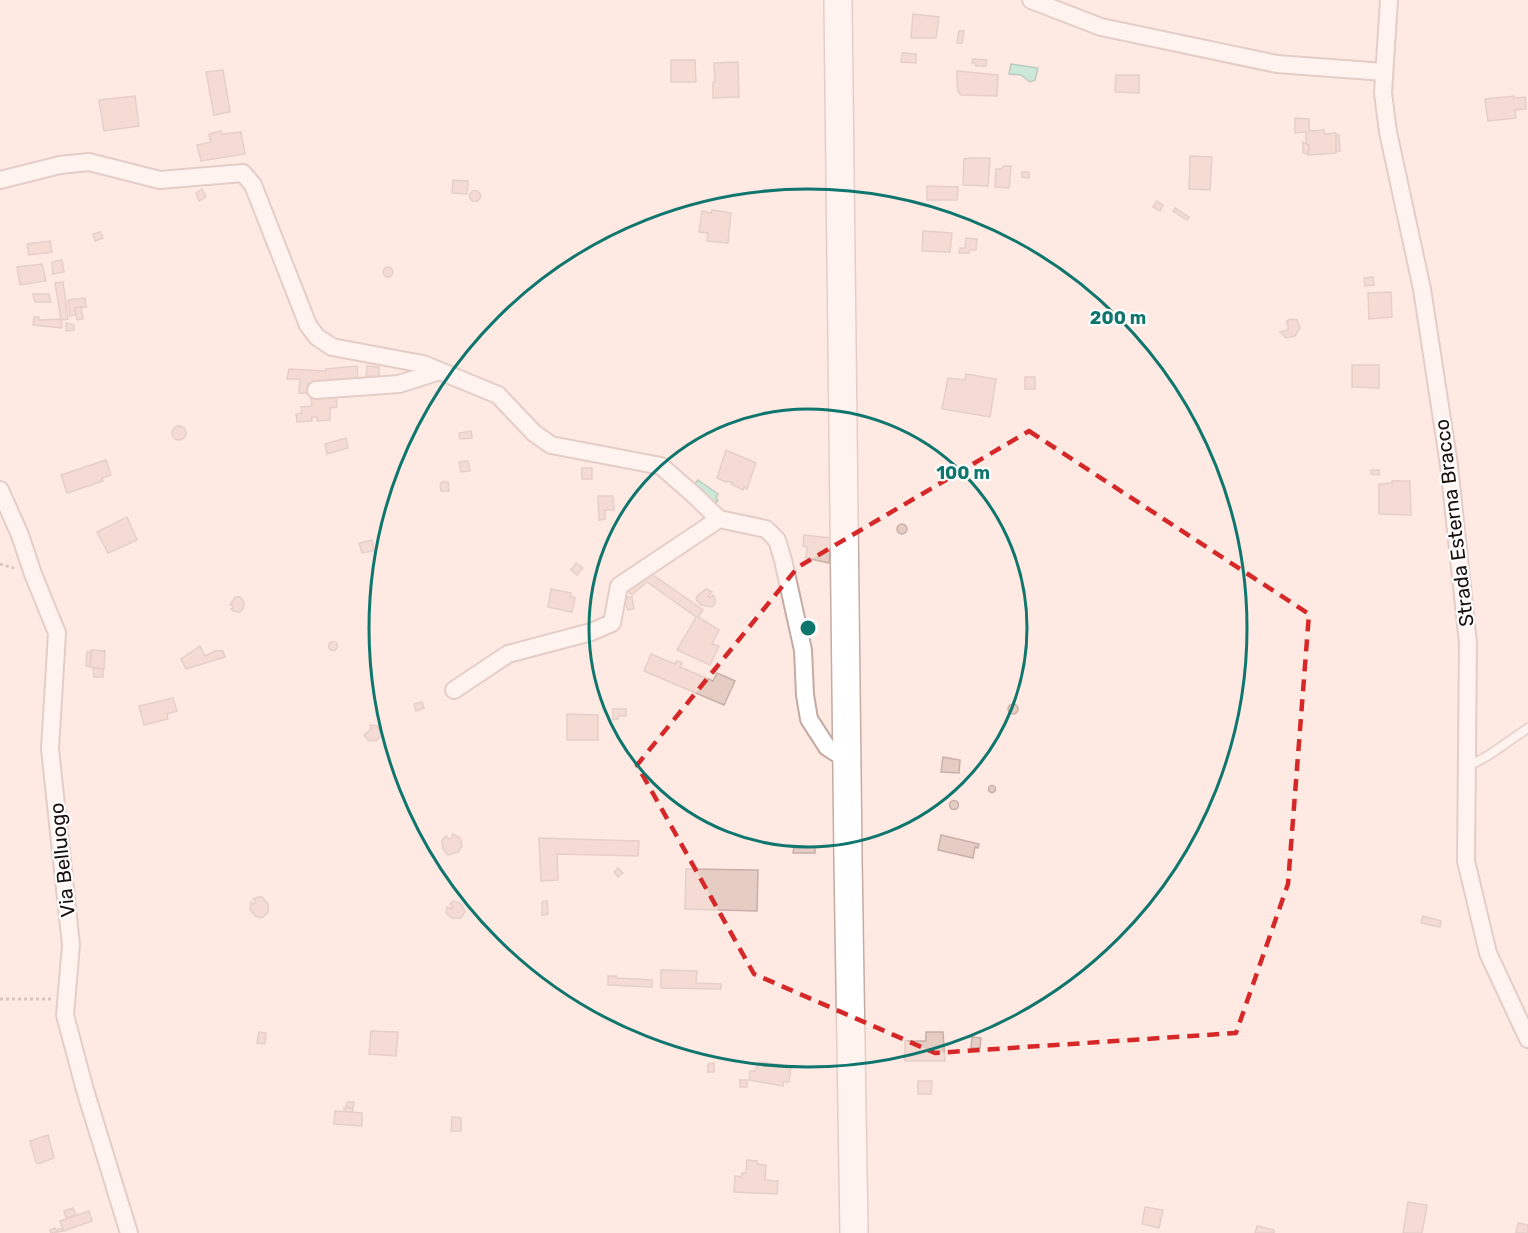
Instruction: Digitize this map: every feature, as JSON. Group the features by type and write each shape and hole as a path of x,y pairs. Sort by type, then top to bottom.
{"main road":[{"path":"838,0 854,1233"}],"street":[{"path":"1031,0 1101,27 1277,64 1384,72"},
{"name":"Strada Esterna Bracco","path":"1389,0 1383,93 1388,132 1422,289 1449,465 1468,643 1466,861 1488,953 1528,1039"},
{"path":"0,180 60,165 89,162 160,180 243,173 253,185 308,325 317,337 332,347 423,364 498,395 534,433 551,446 661,466 719,519 766,530 777,540 802,650 809,719 827,747 847,760"},
{"path":"316,390 399,384 440,371"},
{"name":"Via Belluogo","path":"0,490 20,535 57,633 50,749 71,945 65,1015 129,1233"},
{"path":"454,690 508,654 591,632 612,623 619,586 719,519"}],"lane":[{"path":"1467,767 1528,728"}],"path":[{"path":"0,999 67,999"}],"highlighted area":[{"path":"1029,431 1309,614 1288,884 1236,1033 935,1053 754,974 637,765 798,567"}],"shaded area":[{"path":"1011,64 1038,68 1035,80 1030,82 1021,75 1009,74"},
{"path":"698,480 718,494 715,505 692,487"}],"building":[{"path":"913,14 939,17 936,38 911,38"},
{"path":"959,31 964,31 962,43 957,43"},
{"path":"902,53 916,54 916,63 901,62"},
{"path":"973,59 987,60 986,66 976,66 972,63"},
{"path":"671,60 695,60 696,82 671,82"},
{"path":"738,62 739,97 713,98 714,63"},
{"path":"223,70 230,112 214,115 206,72"},
{"path":"957,71 998,75 997,96 961,95 957,86"},
{"path":"1116,75 1139,75 1139,93 1115,92"},
{"path":"135,96 139,126 104,131 99,100"},
{"path":"1514,96 1514,98 1525,97 1526,109 1515,110 1516,118 1488,121 1485,99"},
{"path":"1295,118 1309,119 1309,131 1324,130 1324,134 1336,133 1336,153 1308,155 1309,145 1306,145 1306,132 1295,133"},
{"path":"221,131 222,134 241,132 245,154 201,161 197,145 211,142 209,134"},
{"path":"1336,135 1339,135 1340,151 1336,151"},
{"path":"1303,142 1309,145 1308,154 1303,153"},
{"path":"1190,156 1212,157 1210,190 1189,189"},
{"path":"990,158 988,186 963,185 964,159"},
{"path":"1003,166 1011,166 1009,188 995,187 996,169 1002,169"},
{"path":"1022,172 1029,172 1029,178 1022,177"},
{"path":"453,180 468,181 467,194 452,193"},
{"path":"927,186 958,187 957,200 927,200"},
{"path":"202,189 206,197 199,201 196,193"},
{"path":"475,190 481,196 475,202 469,196"},
{"path":"1157,201 1163,205 1160,211 1153,207"},
{"path":"1175,208 1189,217 1187,220 1173,211"},
{"path":"712,210 731,213 728,243 707,241 708,233 699,232 702,211 711,213"},
{"path":"923,231 952,233 950,252 922,251"},
{"path":"100,232 103,238 95,241 93,234"},
{"path":"966,238 977,239 976,250 959,253 960,248 965,248"},
{"path":"50,241 52,252 29,255 27,244"},
{"path":"62,260 64,272 53,274 52,262"},
{"path":"42,264 46,281 20,285 17,267"},
{"path":"388,267 392,268 392,276 388,277 384,276 383,272 384,268"},
{"path":"1373,277 1374,285 1365,286 1364,278"},
{"path":"63,282 68,319 61,320 55,283"},
{"path":"1391,292 1392,317 1369,319 1368,293"},
{"path":"33,294 49,294 51,302 35,302"},
{"path":"85,298 86,307 75,308 76,315 70,316 68,300"},
{"path":"81,307 83,319 77,320 75,308"},
{"path":"34,317 39,317 39,320 61,319 62,328 33,325"},
{"path":"1290,319 1297,320 1300,328 1295,336 1286,338 1280,332 1288,330 1286,322"},
{"path":"66,323 74,325 74,330 66,331"},
{"path":"1352,365 1379,365 1379,388 1352,387"},
{"path":"357,366 358,384 308,384 308,393 299,393 300,379 287,379 289,369 326,371 326,369"},
{"path":"367,366 379,367 379,377 366,376"},
{"path":"966,374 996,379 990,417 942,409 948,378 965,380"},
{"path":"1025,377 1035,377 1035,389 1025,389"},
{"path":"336,395 337,407 330,408 330,420 317,421 317,417 312,417 312,421 297,422 296,414 302,413 301,407 312,406 311,398"},
{"path":"176,426 182,426 186,433 182,440 176,440 172,436 172,430"},
{"path":"471,431 472,438 460,439 459,433"},
{"path":"346,438 348,448 327,454 325,444"},
{"path":"726,450 756,463 747,489 744,487 743,490 731,484 733,483 717,478"},
{"path":"106,460 111,475 102,478 103,481 67,493 61,475"},
{"path":"468,461 470,471 461,472 459,462"},
{"path":"582,468 592,468 592,479 582,479"},
{"path":"1371,470 1379,470 1379,475 1371,474"},
{"path":"1392,481 1410,481 1411,515 1379,514 1379,484 1392,483"},
{"path":"442,482 448,482 449,491 441,491"},
{"path":"598,496 613,496 614,510 605,510 605,519 599,520"},
{"path":"127,517 137,540 108,553 97,532"},
{"path":"902,524 906,525 906,533 902,534 898,533 897,529 898,525"},
{"path":"804,535 831,538 829,563 806,558 807,547 803,546"},
{"path":"372,540 374,551 362,553 359,543"},
{"path":"576,563 583,568 577,575 571,570"},
{"path":"649,572 703,610 698,617 719,630 712,644 719,646 710,665 677,650 696,617 647,582 632,595 627,589"},
{"path":"551,589 571,593 570,596 575,598 572,612 548,607"},
{"path":"706,589 712,592 708,596 710,598 713,595 715,599 712,607 701,605 696,600 697,596"},
{"path":"235,597 240,597 244,602 240,612 231,609 233,608 230,605"},
{"path":"627,597 632,597 634,609 628,610 625,603"},
{"path":"333,641 338,646 333,651 328,646"},
{"path":"200,646 205,656 215,651 223,651 225,657 186,669 181,659"},
{"path":"91,650 105,651 104,669 90,667"},
{"path":"87,652 91,652 90,666 86,666"},
{"path":"651,654 675,664 677,661 682,663 680,667 713,681 717,673 735,681 724,705 644,671"},
{"path":"93,668 103,669 103,677 94,677"},
{"path":"173,698 177,711 167,714 168,719 144,725 139,706"},
{"path":"422,702 424,708 416,711 414,704"},
{"path":"1013,704 1018,709 1013,714 1008,709"},
{"path":"613,709 626,709 626,716 618,716 618,719 613,720"},
{"path":"567,714 598,715 598,740 567,740"},
{"path":"370,725 377,726 382,734 377,740 369,741 364,735 371,729"},
{"path":"943,757 960,760 959,773 941,772"},
{"path":"992,785 996,789 992,793 988,789"},
{"path":"954,800 959,805 954,810 949,805"},
{"path":"453,834 460,838 462,846 458,852 448,855 443,849 442,840 446,836 449,839 452,838"},
{"path":"941,835 979,844 978,848 975,847 973,858 938,850"},
{"path":"539,838 639,841 638,856 557,854 558,880 541,881"},
{"path":"794,846 815,847 815,853 793,853"},
{"path":"618,868 623,873 618,877 614,872"},
{"path":"686,869 758,870 757,911 685,909"},
{"path":"262,897 268,904 268,912 262,918 255,916 250,909 251,902 254,904 256,902 253,899"},
{"path":"453,901 460,903 463,907 465,912 461,918 452,918 446,913 447,907 451,909 453,907 450,904"},
{"path":"547,901 548,914 542,915 542,902"},
{"path":"1423,916 1441,921 1440,927 1421,923"},
{"path":"661,970 697,971 696,983 721,984 721,989 661,988"},
{"path":"608,976 652,980 652,987 608,985"},
{"path":"371,1031 398,1032 396,1056 369,1054"},
{"path":"259,1032 266,1033 265,1044 257,1043"},
{"path":"926,1032 943,1032 945,1061 905,1061 905,1041 926,1041"},
{"path":"972,1037 981,1038 980,1048 971,1048"},
{"path":"759,1062 791,1066 789,1082 783,1082 783,1086 749,1080 750,1071 755,1071"},
{"path":"714,1063 714,1072 708,1072 708,1064"},
{"path":"740,1080 747,1080 747,1087 740,1087"},
{"path":"918,1081 932,1081 931,1094 918,1094"},
{"path":"347,1102 354,1102 353,1108 346,1107"},
{"path":"344,1108 353,1108 353,1112 344,1112"},
{"path":"335,1111 362,1113 362,1126 334,1124"},
{"path":"452,1117 461,1118 461,1131 451,1131"},
{"path":"48,1135 54,1158 38,1164 30,1141"},
{"path":"747,1160 766,1165 765,1180 778,1181 777,1194 734,1192 735,1176 742,1177 742,1173 746,1173"},
{"path":"1408,1202 1427,1205 1422,1233 1403,1233"},
{"path":"1145,1207 1163,1210 1159,1228 1142,1224"},
{"path":"73,1208 76,1215 66,1218 64,1211"},
{"path":"89,1211 92,1221 64,1231 60,1221"},
{"path":"1518,1223 1528,1225 1528,1233 1516,1233"},
{"path":"1257,1226 1274,1230 1274,1233 1255,1233"},
{"path":"55,1228 56,1230 62,1228 64,1231 51,1233 50,1230"}]}
